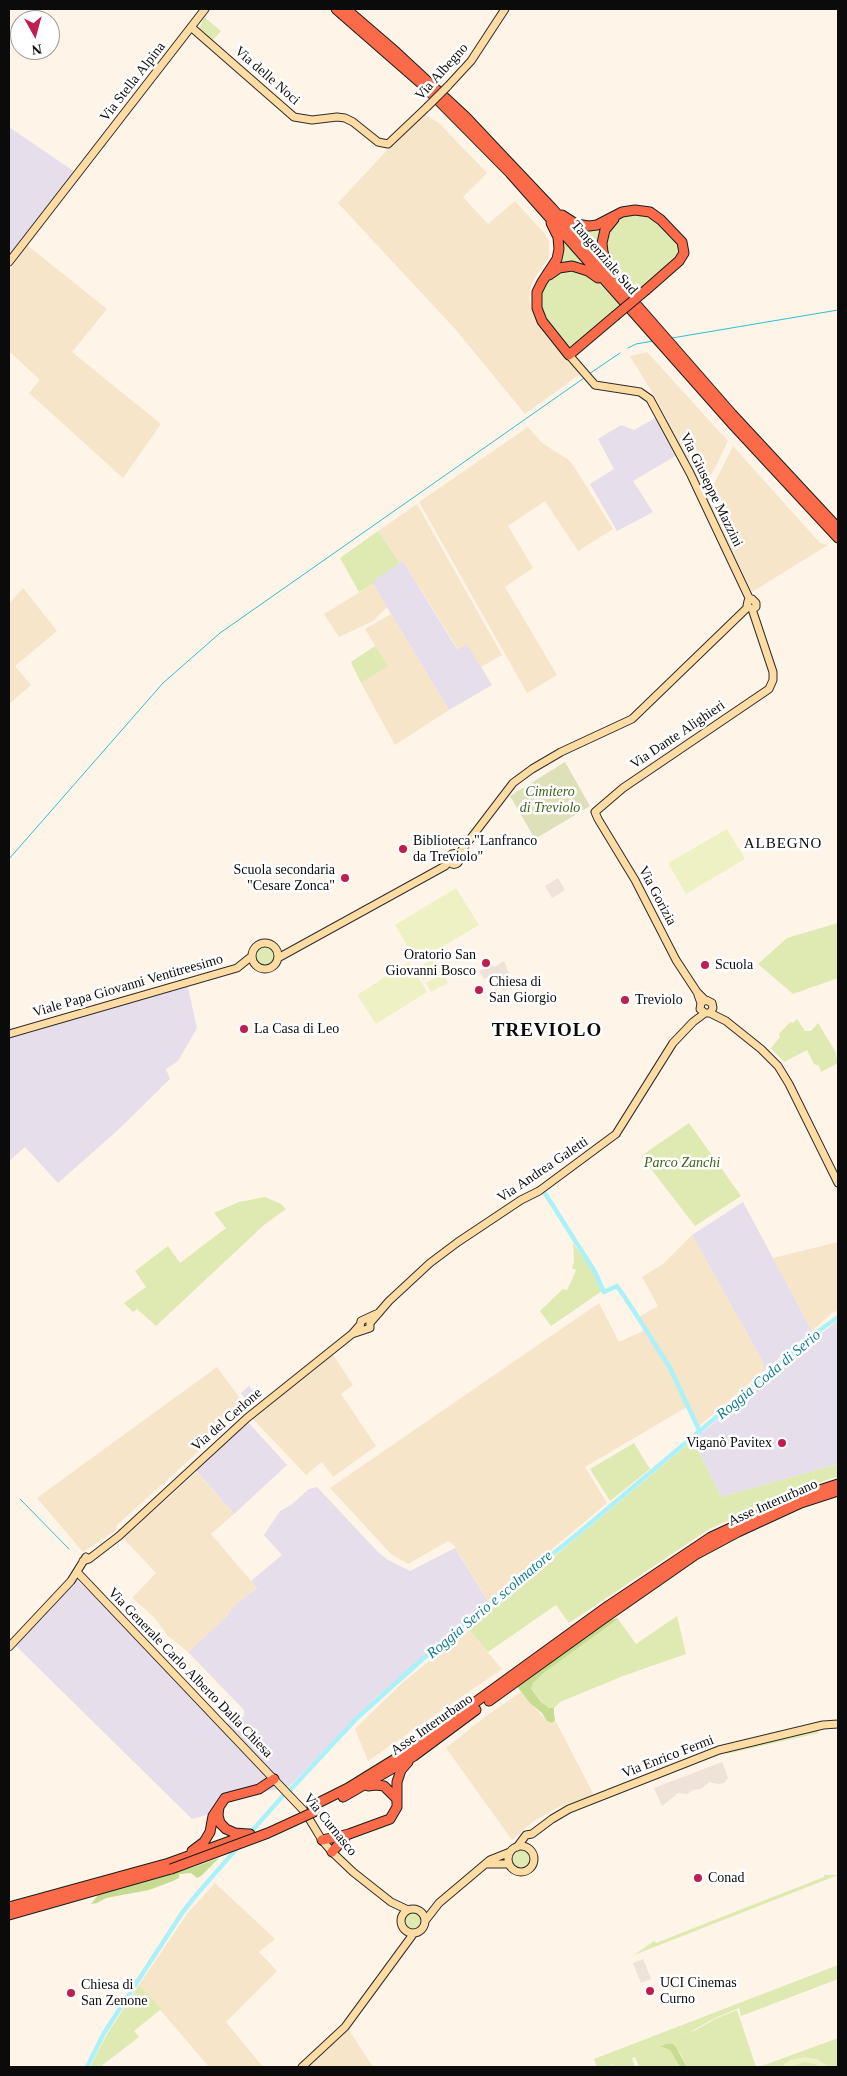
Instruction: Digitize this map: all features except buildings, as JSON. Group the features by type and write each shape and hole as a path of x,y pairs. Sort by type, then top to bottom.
{"highway":[{"name":"Tangenziale Sud","path":"336,9 423,85 510,172 638,320 658,336"},
{"name":"Tangenziale Sud","path":"346,9 466,117 552,208 734,426 838,538"},
{"path":"510,172 551,224 558,237 560,247 558,257 543,280 537,295 538,313 544,324 569,355 680,260 684,253 684,245 663,222 650,212 634,210 619,214 597,225 589,226 576,224 565,218 558,210 552,208"},
{"path":"610,276 610,268 603,252 602,239 607,226 619,214"},
{"path":"543,280 561,268 572,266 586,270 600,279 638,320"},
{"name":"Tangenziale Sud","path":"670,350 838,528"},
{"name":"Asse Interurbano","path":"11,1912 170,1866 260,1836 314,1808 408,1751 608,1606 711,1537 788,1502 838,1484"},
{"name":"Asse Interurbano","path":"170,1866 361,1789 414,1756 695,1555 738,1532 801,1503 838,1491"},
{"path":"322,1840 349,1834 390,1819 395,1813 399,1776 414,1756"},
{"path":"170,1866 197,1849 204,1842 210,1832 213,1816 228,1796 258,1789 274,1779"},
{"path":"361,1789 372,1785 382,1785 397,1800"},
{"path":"219,1807 220,1823 239,1834 250,1834"},
{"path":"332,1852 349,1834"}],"street":[{"name":"Via Stella Alpina","path":"9,262 205,9"},
{"name":"Via Albegno","path":"388,144 448,87 473,58 505,9"},
{"name":"Via delle Noci","path":"191,27 294,117 312,120 345,118 378,142 388,144"},
{"name":"Via Giuseppe Mazzini","path":"569,355 591,382 599,386 646,394 651,401 690,472 750,605 773,672 773,680"},
{"path":"237,968 257,967 270,969 278,958 294,948 445,866 449,861 450,854 455,853 458,855 513,783 532,768 560,752 632,719 750,605"},
{"name":"Via Dante Alighieri","path":"596,812 623,788 769,688 773,680"},
{"name":"Via Gorizia","path":"596,812 598,819 635,880 676,960 706,1008 724,1019 761,1049 778,1066 789,1084 838,1182"},
{"name":"Viale Papa Giovanni Ventitreesimo","path":"9,1034 237,968 252,956 255,948 262,944 271,945 279,949 294,948"},
{"path":"274,947 278,958"},
{"path":"252,956 257,967"},
{"name":"Via Andrea Galetti","path":"364,1325 430,1264 458,1242 522,1200 539,1192 616,1134 659,1063 682,1032 706,1008"},
{"name":"Via del Cerlone","path":"78,1573 83,1561 102,1544 124,1530 247,1418 364,1325"},
{"path":"9,1647 78,1573"},
{"name":"Via Generale Carlo Alberto Dalla Chiesa","path":"78,1573 274,1779"},
{"name":"Via Enrico Fermi","path":"823,1725 838,1718"},
{"name":"Via Enrico Fermi","path":"517,1847 526,1835 532,1834 569,1809 719,1750 823,1725 838,1724"},
{"name":"Via Curnasco","path":"274,1779 305,1812 322,1840 332,1852 353,1872 391,1902 408,1910"},
{"path":"510,1852 508,1856 509,1864 518,1872 529,1870 534,1863 531,1850 532,1834"},
{"path":"302,2067 345,2027 414,1933 421,1929 424,1921 435,1908 496,1857 510,1852 517,1847 527,1847 531,1850"},
{"path":"488,1864 509,1864"},
{"name":"Via Curnasco","path":"391,1902 401,1917"},
{"path":"405,1945 401,1917 408,1910 426,1912 435,1908"},
{"path":"419,1911 424,1921"},
{"path":"404,1929 414,1933"}],"shaded area":[{"path":"423,114 438,122 487,173 463,197 488,224 515,201 549,241 549,257 534,279 529,298 532,310 538,321 580,374 525,414 456,330 338,203"},
{"path":"9,127 75,172 9,258"},
{"path":"27,245 107,309 72,352 161,424 123,478 29,393 40,380 9,351 9,271"},
{"path":"647,352 728,441 702,489 655,397 630,356"},
{"path":"657,417 677,455 633,481 653,512 617,531 590,484 614,469 598,439 621,425 634,430"},
{"path":"528,427 542,443 569,460 613,529 578,551 545,501 508,526 533,568 505,587 557,675 527,693 419,502"},
{"path":"733,446 820,543 828,545 752,592 705,495 714,484"},
{"path":"417,504 502,655 481,667 467,644 458,649 403,561 400,563 378,531"},
{"path":"403,561 457,649 467,643 492,685 449,710 373,584 375,579"},
{"path":"373,584 387,607 373,621 339,637 324,614"},
{"path":"23,588 57,631 15,666 31,685 9,704 9,604"},
{"path":"391,614 449,710 395,745 361,683 387,666 365,629"},
{"path":"558,878 565,890 552,898 545,886"},
{"path":"504,961 514,986 504,991 499,987 492,975 484,979 479,971 492,964 494,967"},
{"path":"186,979 197,1028 178,1061 166,1069 170,1079 118,1130 58,1183 25,1147 9,1161 9,1032"},
{"path":"743,1202 812,1331 761,1373 764,1364 692,1235"},
{"path":"692,1235 764,1364 761,1373 699,1426 671,1366 639,1317 658,1306 642,1277 663,1264"},
{"path":"838,1242 838,1311 833,1312 812,1331 773,1258"},
{"path":"599,1303 619,1342 645,1330 668,1367 687,1407 585,1467 607,1503 489,1602 453,1544 448,1541 408,1564 391,1554 330,1488"},
{"path":"838,1320 838,1464 721,1497 693,1440"},
{"path":"332,1353 353,1385 341,1394 376,1446 333,1477 322,1462 306,1475 252,1418"},
{"path":"217,1367 247,1408 117,1525 116,1530 83,1552 37,1498"},
{"path":"249,1386 259,1400 250,1406 241,1393"},
{"path":"247,1421 287,1465 234,1514 194,1468"},
{"path":"197,1472 234,1514 211,1534 257,1588 232,1607 227,1616 188,1652 168,1636 154,1617 132,1598 156,1573 123,1538"},
{"path":"317,1487 378,1552 388,1560 410,1571 455,1548 490,1604 375,1698 288,1788 226,1801 221,1811 192,1819 15,1645 77,1580 111,1613 116,1610 227,1724 244,1716 244,1710 188,1652 227,1616 232,1607 257,1588 251,1581 282,1555 264,1535 280,1511 291,1505 309,1489"},
{"path":"468,1629 502,1669 368,1761 355,1729 400,1685"},
{"path":"521,1692 547,1721 552,1723 555,1720 594,1795 559,1807 534,1821 512,1840 446,1748 489,1714"},
{"path":"722,1762 728,1778 724,1783 709,1782 701,1789 693,1790 687,1794 678,1793 662,1806 654,1788"},
{"path":"215,1883 275,1939 259,1952 277,1971 226,2022 263,2067 209,2067 139,1985 187,1914"},
{"path":"643,1959 651,1979 641,1983 633,1963"},
{"path":"349,2030 373,2067 308,2067 346,2032"}],"green space":[{"path":"204,17 221,31 212,41 199,29"},
{"path":"632,213 652,216 678,243 680,248 678,257 636,294 608,257 607,245 608,232 614,224 625,215"},
{"path":"571,224 602,226 600,257"},
{"path":"561,236 588,267 571,263 556,267"},
{"path":"574,270 598,281 621,306 569,352 541,314 539,297 547,281 552,276 558,272"},
{"path":"378,531 400,563 376,579 373,584 359,592 340,558"},
{"path":"375,646 388,666 361,683 351,662"},
{"name":"Cimitero di Treviolo","path":"565,762 590,806 535,839 510,796"},
{"path":"727,829 745,859 686,894 668,863"},
{"path":"456,888 479,925 417,962 395,925"},
{"path":"838,923 838,978 793,994 758,964 787,938"},
{"path":"261,947 269,947 274,952 272,963 261,965 256,960 256,952"},
{"path":"433,958 440,969 423,980 417,969"},
{"path":"409,962 427,992 376,1024 357,995"},
{"path":"442,973 448,983 431,992 426,983"},
{"path":"797,1019 805,1031 811,1031 818,1023 835,1051 838,1063 821,1072 819,1066 814,1064 807,1050 784,1062 771,1048 780,1037 779,1034 790,1022 793,1023"},
{"name":"Parco Zanchi","path":"689,1123 741,1196 695,1226 641,1156"},
{"path":"265,1197 281,1204 286,1209 264,1225 156,1326 137,1309 133,1312 124,1303 146,1287 135,1271 168,1246 180,1263 226,1228 214,1213 239,1202"},
{"path":"573,1243 594,1272 602,1291 551,1326 540,1311 563,1289 567,1290 571,1282 576,1270 572,1268 574,1261"},
{"path":"693,1440 721,1497 838,1464 838,1476 783,1496 709,1529 569,1623 556,1605 488,1652 468,1629"},
{"path":"634,1443 650,1469 610,1501 590,1469"},
{"path":"677,1616 686,1654 623,1676 560,1702 554,1708 549,1708 543,1704 531,1689 533,1683 545,1672 618,1619 636,1644"},
{"path":"617,1618 533,1683 531,1689 541,1702 549,1708 554,1708 555,1720 552,1723 547,1721 516,1685 608,1621"},
{"path":"818,1730 819,1733 726,1754 726,1752"},
{"path":"521,1850 527,1853 530,1859 527,1865 521,1868 515,1865 512,1859 515,1853"},
{"path":"219,1858 197,1878 191,1873 179,1874 179,1878 149,1890 106,1898 91,1904 99,1894 191,1868"},
{"path":"824,1875 838,1875 634,1955 654,1941 656,1943 824,1877"},
{"path":"413,1913 419,1915 421,1921 419,1927 413,1929 407,1927 405,1921 407,1915"},
{"path":"838,1965 838,1979 741,2016 739,2008 715,2018 691,2032 737,2010 756,2067 687,2067 681,2054 673,2044 661,2045 670,2050 680,2067 639,2067 635,2057 632,2058 635,2067 610,2067 615,2063 608,2067 597,2067 594,2059"},
{"path":"139,1985 161,2009 134,2031 139,2037 100,2067 93,2067 91,2065 107,2034"},
{"path":"838,2038 838,2067 759,2067"},
{"path":"673,2044 676,2047 687,2067 680,2067 670,2050 660,2046"},
{"path":"804,2057 817,2059 829,2067 821,2067 804,2062 789,2067 781,2067 790,2060"}],"waterway":[{"path":"672,338 838,310"},
{"path":"628,348 636,344 653,341"},
{"path":"589,374 620,353"},
{"path":"9,859 163,683 220,633 584,378"},
{"path":"543,1190 595,1272 604,1292 617,1286 632,1308 670,1368 700,1432"},
{"name":"Roggia Serio e scolmatore","path":"291,1789 358,1717 425,1657 575,1536 816,1333 838,1317"},
{"path":"20,1499 69,1549"},
{"name":"Roggia Serio e scolmatore","path":"250,1833 282,1797"},
{"name":"Roggia Serio e scolmatore","path":"87,2067 104,2033 182,1913 238,1847"}],"place":[{"name":"Biblioteca \"Lanfranco da Treviolo\"","path":"403,849"},
{"name":"Scuola secondaria \"Cesare Zonca\"","path":"345,878"},
{"name":"Oratorio San Giovanni Bosco","path":"486,963"},
{"name":"Scuola","path":"705,965"},
{"name":"Chiesa di San Giorgio","path":"479,990"},
{"name":"Treviolo","path":"625,1000"},
{"name":"La Casa di Leo","path":"244,1029"},
{"name":"Viganò Pavitex","path":"782,1443"},
{"name":"Conad","path":"698,1878"},
{"name":"UCI Cinemas Curno","path":"650,1991"},
{"name":"Chiesa di San Zenone","path":"71,1993"}],"district":[{"name":"ALBEGNO","path":"783,844"},
{"name":"TREVIOLO","path":"547,1031"}],"water label":[{"name":"Roggia Coda di Serio","path":"769,1375"}]}
